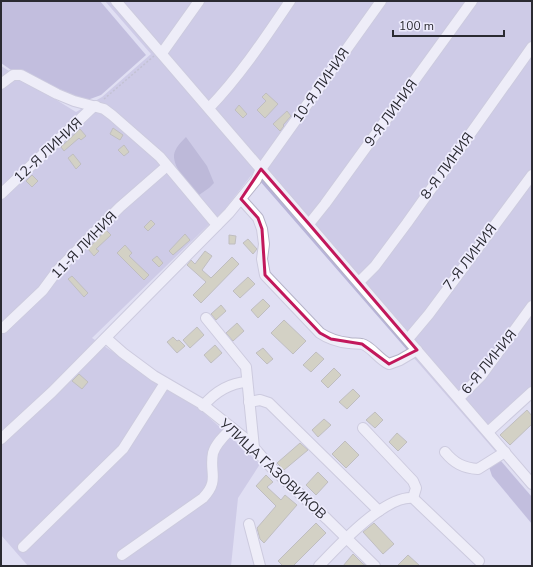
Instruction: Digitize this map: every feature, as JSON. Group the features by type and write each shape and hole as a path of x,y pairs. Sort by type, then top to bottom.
{"street":[{"path":"116,1 532,484"},
{"path":"161,52 199,1"},
{"path":"209,108 230,85 255,52 290,1"},
{"name":"10-Я ЛИНИЯ","path":"1,439 52,392 106,338 119,322 217,225 241,199 256,180 262,169 381,1"},
{"name":"9-Я ЛИНИЯ","path":"309,224 472,1"},
{"name":"8-Я ЛИНИЯ","path":"359,282 372,269 407,223 532,47"},
{"path":"1,84 13,76 21,75 74,101 96,106 112,114 138,136 168,166 217,225"},
{"name":"12-Я ЛИНИЯ","path":"1,194 93,107 96,106"},
{"name":"11-Я ЛИНИЯ","path":"3,328 43,290 57,271 120,207 168,166"},
{"name":"7-Я ЛИНИЯ","path":"408,339 417,330 532,175"},
{"path":"241,199 258,218 262,229 264,244 262,259 265,275 320,333 331,339 362,344 369,348 378,358 389,364 418,350"},
{"name":"6-Я ЛИНИЯ","path":"459,398 481,376 532,306"},
{"path":"206,318 246,367 254,448"},
{"name":"УЛИЦА ГАЗОВИКОВ","path":"106,338 123,353 165,383 203,406 247,440 271,467 375,566"},
{"path":"203,406 224,388 238,383 247,382"},
{"path":"23,547 122,449 165,383"},
{"path":"488,432 532,392"},
{"path":"249,402 260,400 269,404 379,511"},
{"path":"122,555 202,498 210,490 212,485 213,452 217,444 232,428"},
{"path":"363,428 413,481 416,488 413,498"},
{"path":"445,452 451,459 462,467 478,470 505,452"},
{"path":"319,566 368,518 399,499 406,497 413,498 478,561"},
{"path":"249,524 260,566"}],"path":[{"path":"96,106 161,52"}],"highlighted area":[{"path":"261,169 309,224 417,350 389,364 362,344 331,339 320,333 265,275 262,229 258,218 241,199"}],"shaded area":[{"path":"1,1 100,1 146,55 101,95 82,102 14,72 1,63"},
{"path":"105,1 532,1 532,398 490,434 500,446 495,451 253,173 225,209 92,338 202,411 260,464 238,498 231,566 28,566 1,535 1,66 76,112 102,97 151,54"},
{"path":"186,137 207,166 214,183 199,195 183,177 174,160 176,150"},
{"path":"501,461 532,497 532,524 492,476 488,464"}],"building":[{"path":"266,93 278,104 265,118 257,110 266,101 262,97"},
{"path":"239,105 247,114 243,118 235,110"},
{"path":"287,111 291,116 280,131 273,124"},
{"path":"113,128 123,135 120,140 110,134"},
{"path":"80,129 86,136 81,140 79,138 64,151 61,147"},
{"path":"124,145 129,152 124,156 118,150"},
{"path":"73,154 81,164 76,169 68,158"},
{"path":"32,175 38,181 32,187 26,181"},
{"path":"151,220 155,224 148,231 144,227"},
{"path":"106,230 111,235 96,249 99,251 94,256 88,249"},
{"path":"185,234 190,240 173,255 169,251"},
{"path":"229,235 236,236 235,244 229,244"},
{"path":"248,239 257,249 253,254 243,243"},
{"path":"125,245 132,253 129,256 149,275 144,280 117,253"},
{"path":"205,251 212,256 202,270 211,278 232,257 239,264 201,303 193,295 206,282 187,265 191,260 195,264"},
{"path":"157,256 163,263 159,267 152,260"},
{"path":"72,276 88,293 84,297 68,279"},
{"path":"248,277 255,284 240,298 233,291"},
{"path":"263,299 270,306 258,318 251,310"},
{"path":"221,305 226,311 216,320 211,314"},
{"path":"284,320 306,341 293,354 271,333"},
{"path":"237,323 244,331 233,341 226,333"},
{"path":"197,327 204,335 190,348 183,340"},
{"path":"173,337 185,346 177,353 167,342"},
{"path":"215,345 222,353 211,363 204,355"},
{"path":"263,348 273,359 267,364 256,353"},
{"path":"316,352 324,359 311,372 303,365"},
{"path":"334,368 341,375 328,388 321,381"},
{"path":"79,374 88,382 82,389 72,381"},
{"path":"353,389 360,396 347,409 339,402"},
{"path":"527,410 532,416 532,424 510,445 500,435"},
{"path":"375,412 383,420 375,428 366,420"},
{"path":"324,419 331,425 318,437 312,430"},
{"path":"397,433 407,442 398,451 389,442"},
{"path":"345,441 359,455 346,468 332,454"},
{"path":"300,443 308,450 284,470 277,463"},
{"path":"318,472 328,482 316,495 306,485"},
{"path":"266,475 273,482 267,487 281,500 285,495 297,505 264,543 260,539 257,528 276,506 256,486"},
{"path":"316,523 326,533 293,566 283,566 278,561"},
{"path":"374,523 394,544 383,554 363,532"},
{"path":"353,554 362,563 366,566 343,566"},
{"path":"408,555 420,566 397,566"}]}
